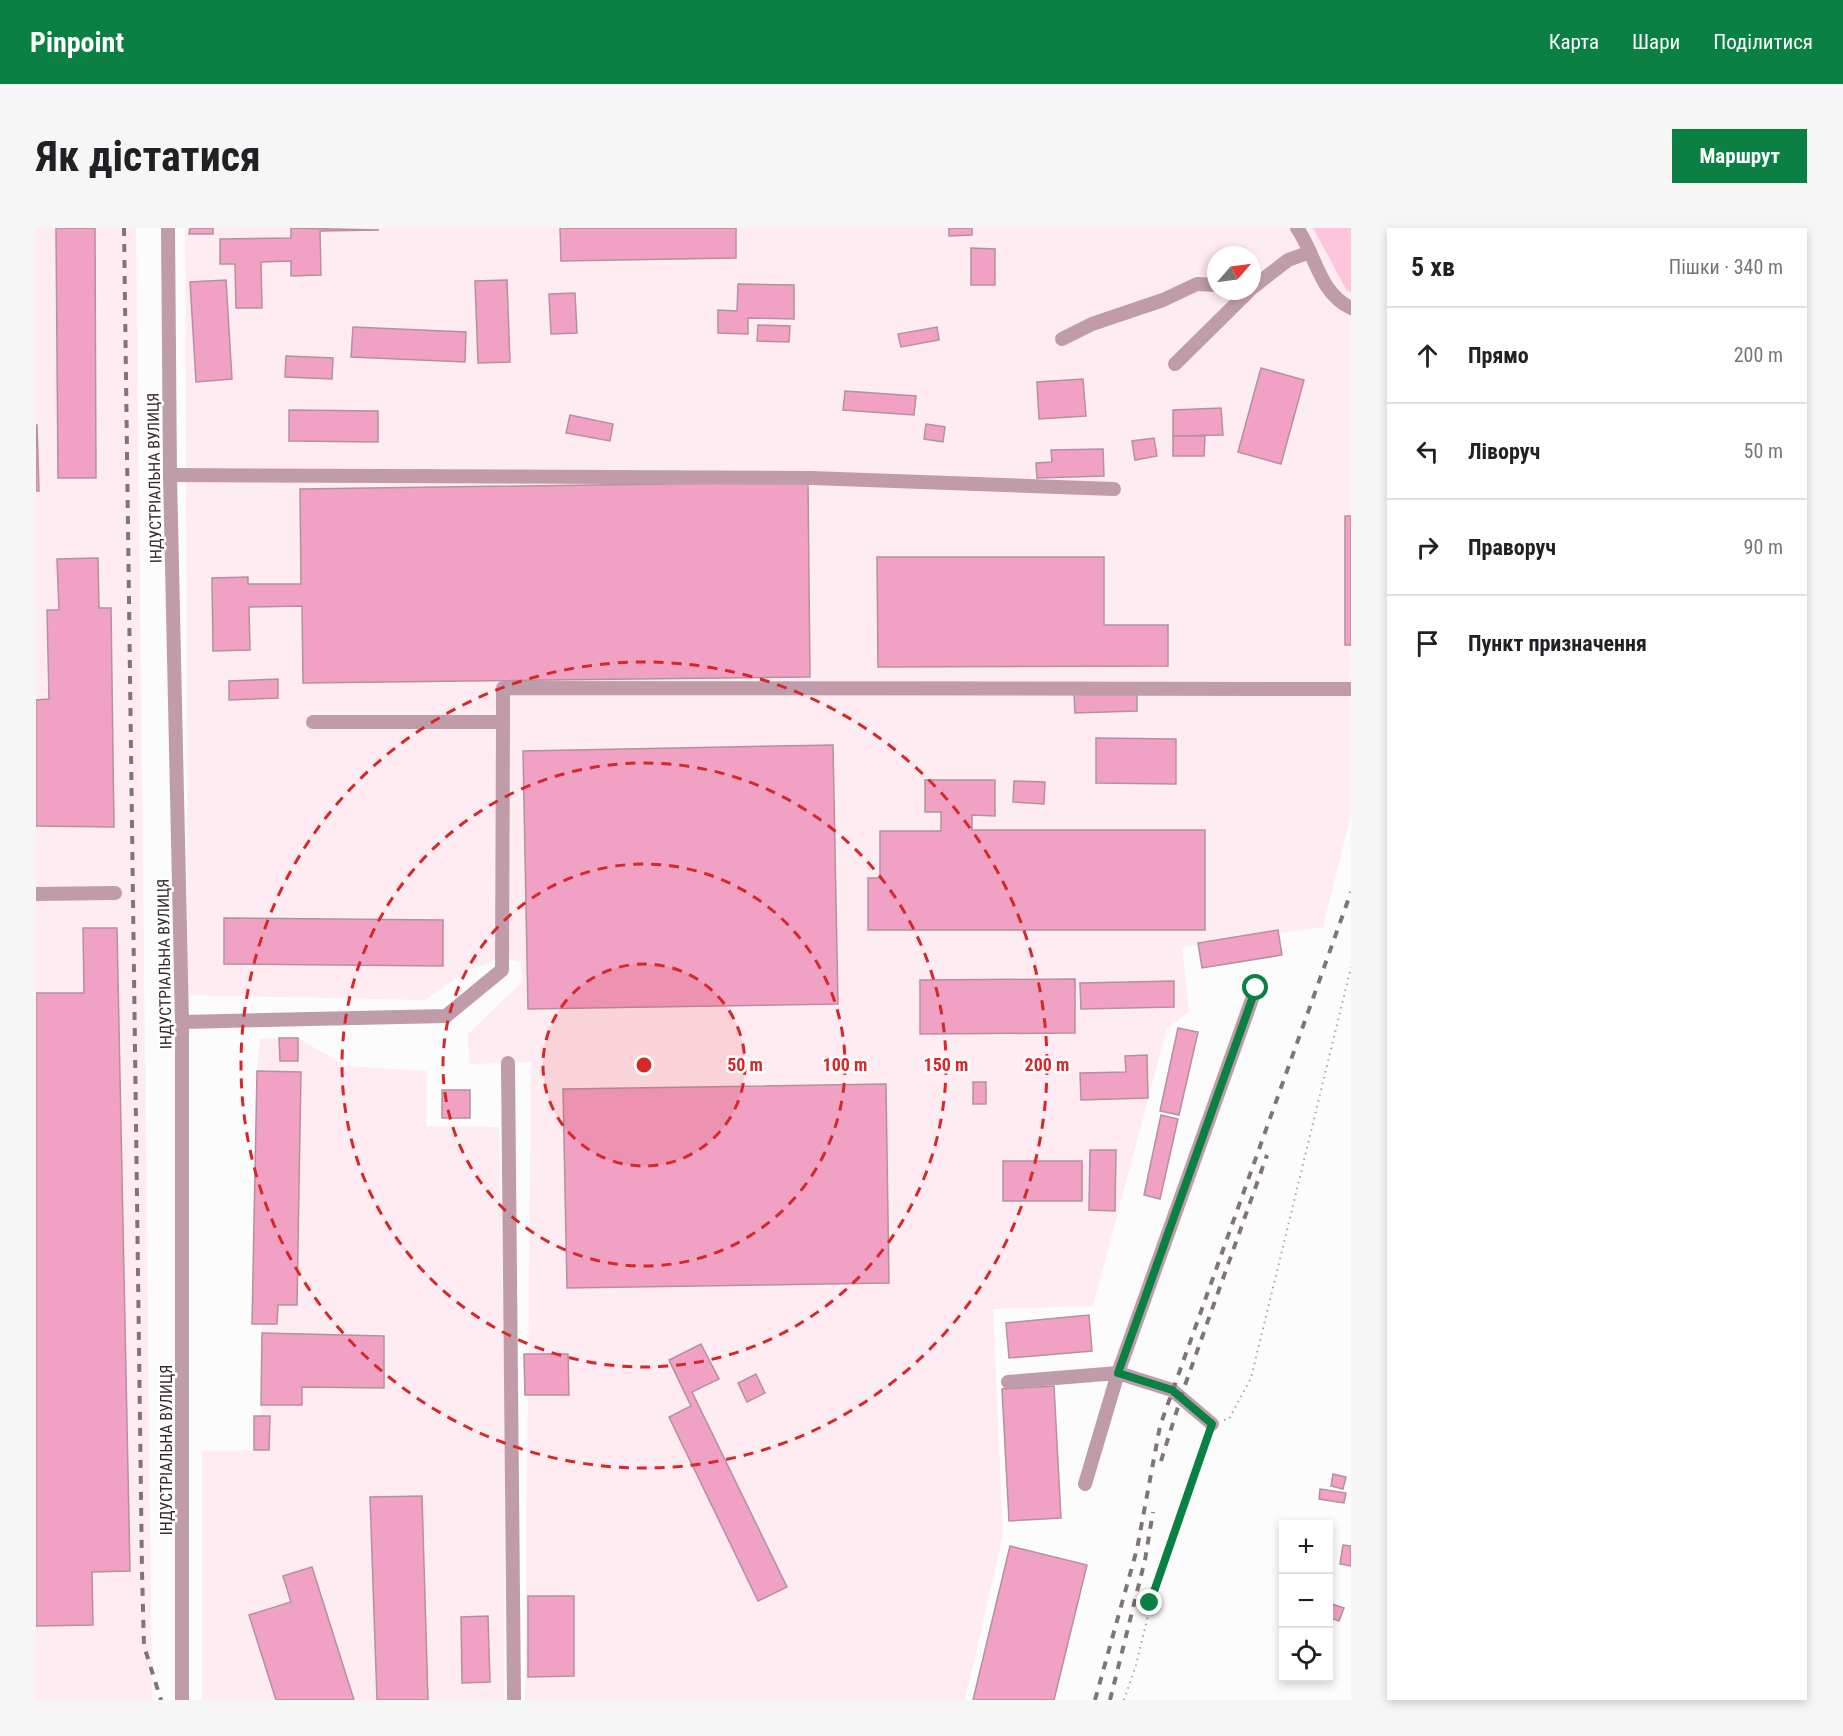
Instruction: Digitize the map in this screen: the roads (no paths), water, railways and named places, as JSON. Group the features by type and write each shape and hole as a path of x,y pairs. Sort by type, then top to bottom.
{"street":[{"name":"ІНДУСТРІАЛЬНА ВУЛИЦЯ","path":"168,228 170,475 182,1022 182,1700"},
{"path":"1298,228 1325,286 1338,302 1351,308"},
{"path":"1261,279 1288,260 1310,252"},
{"path":"1062,339 1092,324 1163,300 1197,284 1207,285"},
{"path":"1175,364 1236,300"},
{"path":"170,475 811,478 1114,489"},
{"path":"182,1022 446,1016 502,970 503,688 1351,689"},
{"path":"313,722 503,722"},
{"path":"36,894 115,893"},
{"path":"1085,1484 1118,1373 1256,988"},
{"path":"508,1063 514,1700"},
{"path":"1008,1383 1118,1373 1172,1390 1212,1424"}],"railway":[{"path":"124,228 142,1571 144,1646 161,1700"},
{"path":"1095,1700 1137,1549 1160,1426 1351,892"},
{"path":"1161,1461 1184,1388 1267,1155"},
{"path":"1110,1700 1145,1560 1153,1512"}]}
